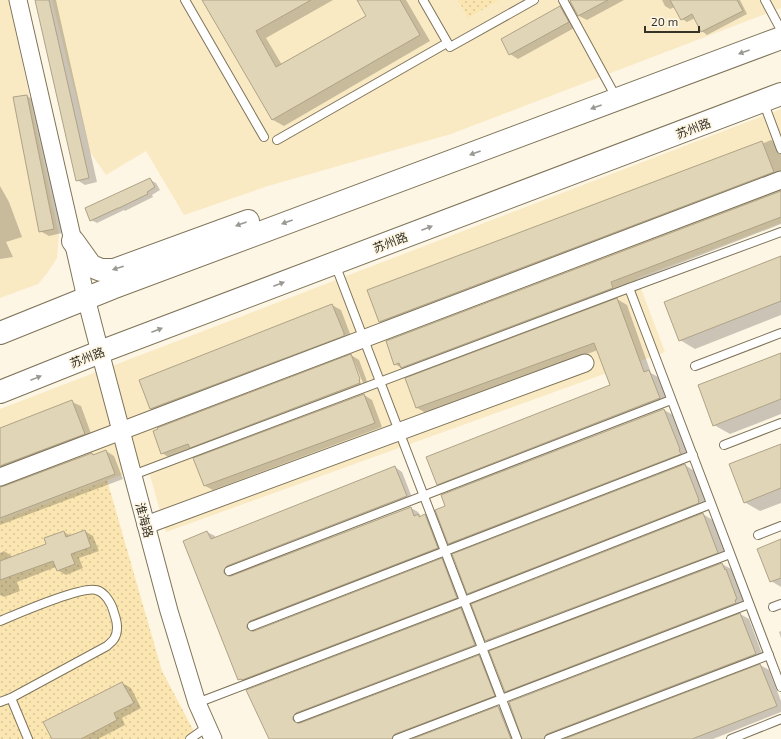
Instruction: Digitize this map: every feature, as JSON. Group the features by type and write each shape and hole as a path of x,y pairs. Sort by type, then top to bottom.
{"main road":[{"path":"0,333 86,298 781,38"},
{"name":"苏州路","path":"0,392 100,352 772,98"},
{"path":"73,240 91,266 100,270 114,270 288,206 386,186"}],"street":[{"name":"淮海路","path":"18,0 86,298 100,352 169,611 197,703 210,733"},
{"path":"0,477 781,180"},
{"path":"146,525 585,363"}],"lane":[{"path":"185,0 264,137"},
{"path":"423,0 450,47 534,0"},
{"path":"563,0 618,99"},
{"path":"765,0 781,30"},
{"path":"277,140 448,43"},
{"path":"772,98 781,149"},
{"path":"133,475 781,232"},
{"path":"335,263 517,739"},
{"path":"629,288 781,687"},
{"path":"695,366 781,333"},
{"path":"229,571 672,400"},
{"path":"724,445 781,423"},
{"path":"252,626 693,455"},
{"path":"197,703 464,601 711,504"},
{"path":"758,535 781,526"},
{"path":"298,718 730,554"},
{"path":"0,620 70,594 85,590 95,590 104,594 113,609 117,630 114,640 107,646 11,698 0,702"},
{"path":"397,739 749,604"},
{"path":"773,607 781,604"},
{"path":"550,739 769,655"},
{"path":"11,698 28,739"},
{"path":"731,739 781,719"},
{"path":"190,739 210,733"}],"shaded area":[{"path":"0,0 9,0 59,235 57,258 38,284 0,298"},
{"path":"52,0 781,0 781,8 451,134 268,186 184,215 146,151 106,175 90,152"},
{"path":"458,0 499,0 468,18"},
{"path":"781,109 781,223 637,278 665,352 166,532 147,465 0,521 0,409"},
{"path":"107,480 162,671 198,739 0,739 0,521"}],"building":[{"path":"35,0 49,0 89,178 76,181"},
{"path":"202,0 311,0 256,31 276,67 366,16 357,0 400,0 420,35 272,120"},
{"path":"608,0 578,16 570,1"},
{"path":"670,0 737,0 743,11 701,32 692,14 681,20"},
{"path":"560,6 569,22 509,55 501,39"},
{"path":"27,95 54,229 39,232 13,97"},
{"path":"762,141 774,172 379,322 367,290"},
{"path":"150,178 155,187 147,192 148,194 90,221 85,208"},
{"path":"781,191 781,217 611,282 613,288 401,368 399,363 394,365 386,341"},
{"path":"781,256 781,301 679,341 664,302"},
{"path":"617,298 644,372 649,370 660,398 437,485 426,457 610,385 594,343 416,408 405,378"},
{"path":"332,304 344,336 150,409 139,380"},
{"path":"781,353 781,399 713,426 698,385"},
{"path":"351,354 360,383 190,448 188,444 161,454 153,431 158,429 157,428"},
{"path":"364,394 375,423 204,486 193,458"},
{"path":"72,400 85,434 0,466 0,428"},
{"path":"664,409 681,454 448,544 435,510 445,506 441,495"},
{"path":"781,444 781,488 744,503 729,464"},
{"path":"106,450 115,474 0,518 0,487 92,453 93,455"},
{"path":"685,464 699,503 467,594 452,554"},
{"path":"395,466 407,496 227,566 224,573 231,576 411,507 414,516 419,514 419,517 425,514 438,548 250,621 247,628 254,631 442,558 457,598 242,680 238,680 183,541 207,531 211,539"},
{"path":"703,513 718,553 485,641 471,604"},
{"path":"85,530 91,547 71,554 75,564 57,571 53,561 0,580 0,561 46,544 44,538 64,531 66,537"},
{"path":"781,539 781,578 770,582 757,549"},
{"path":"722,563 725,570 726,569 737,599 735,600 736,603 505,692 489,651"},
{"path":"461,608 475,645 296,713 293,720 300,723 479,655 495,696 395,734 392,739 269,739 246,690"},
{"path":"740,613 756,654 547,734 544,739 522,739 509,702"},
{"path":"760,664 777,706 692,739 564,739"},
{"path":"122,682 134,703 114,713 117,720 81,739 52,739 43,722"},
{"path":"498,706 511,739 412,739"}]}
